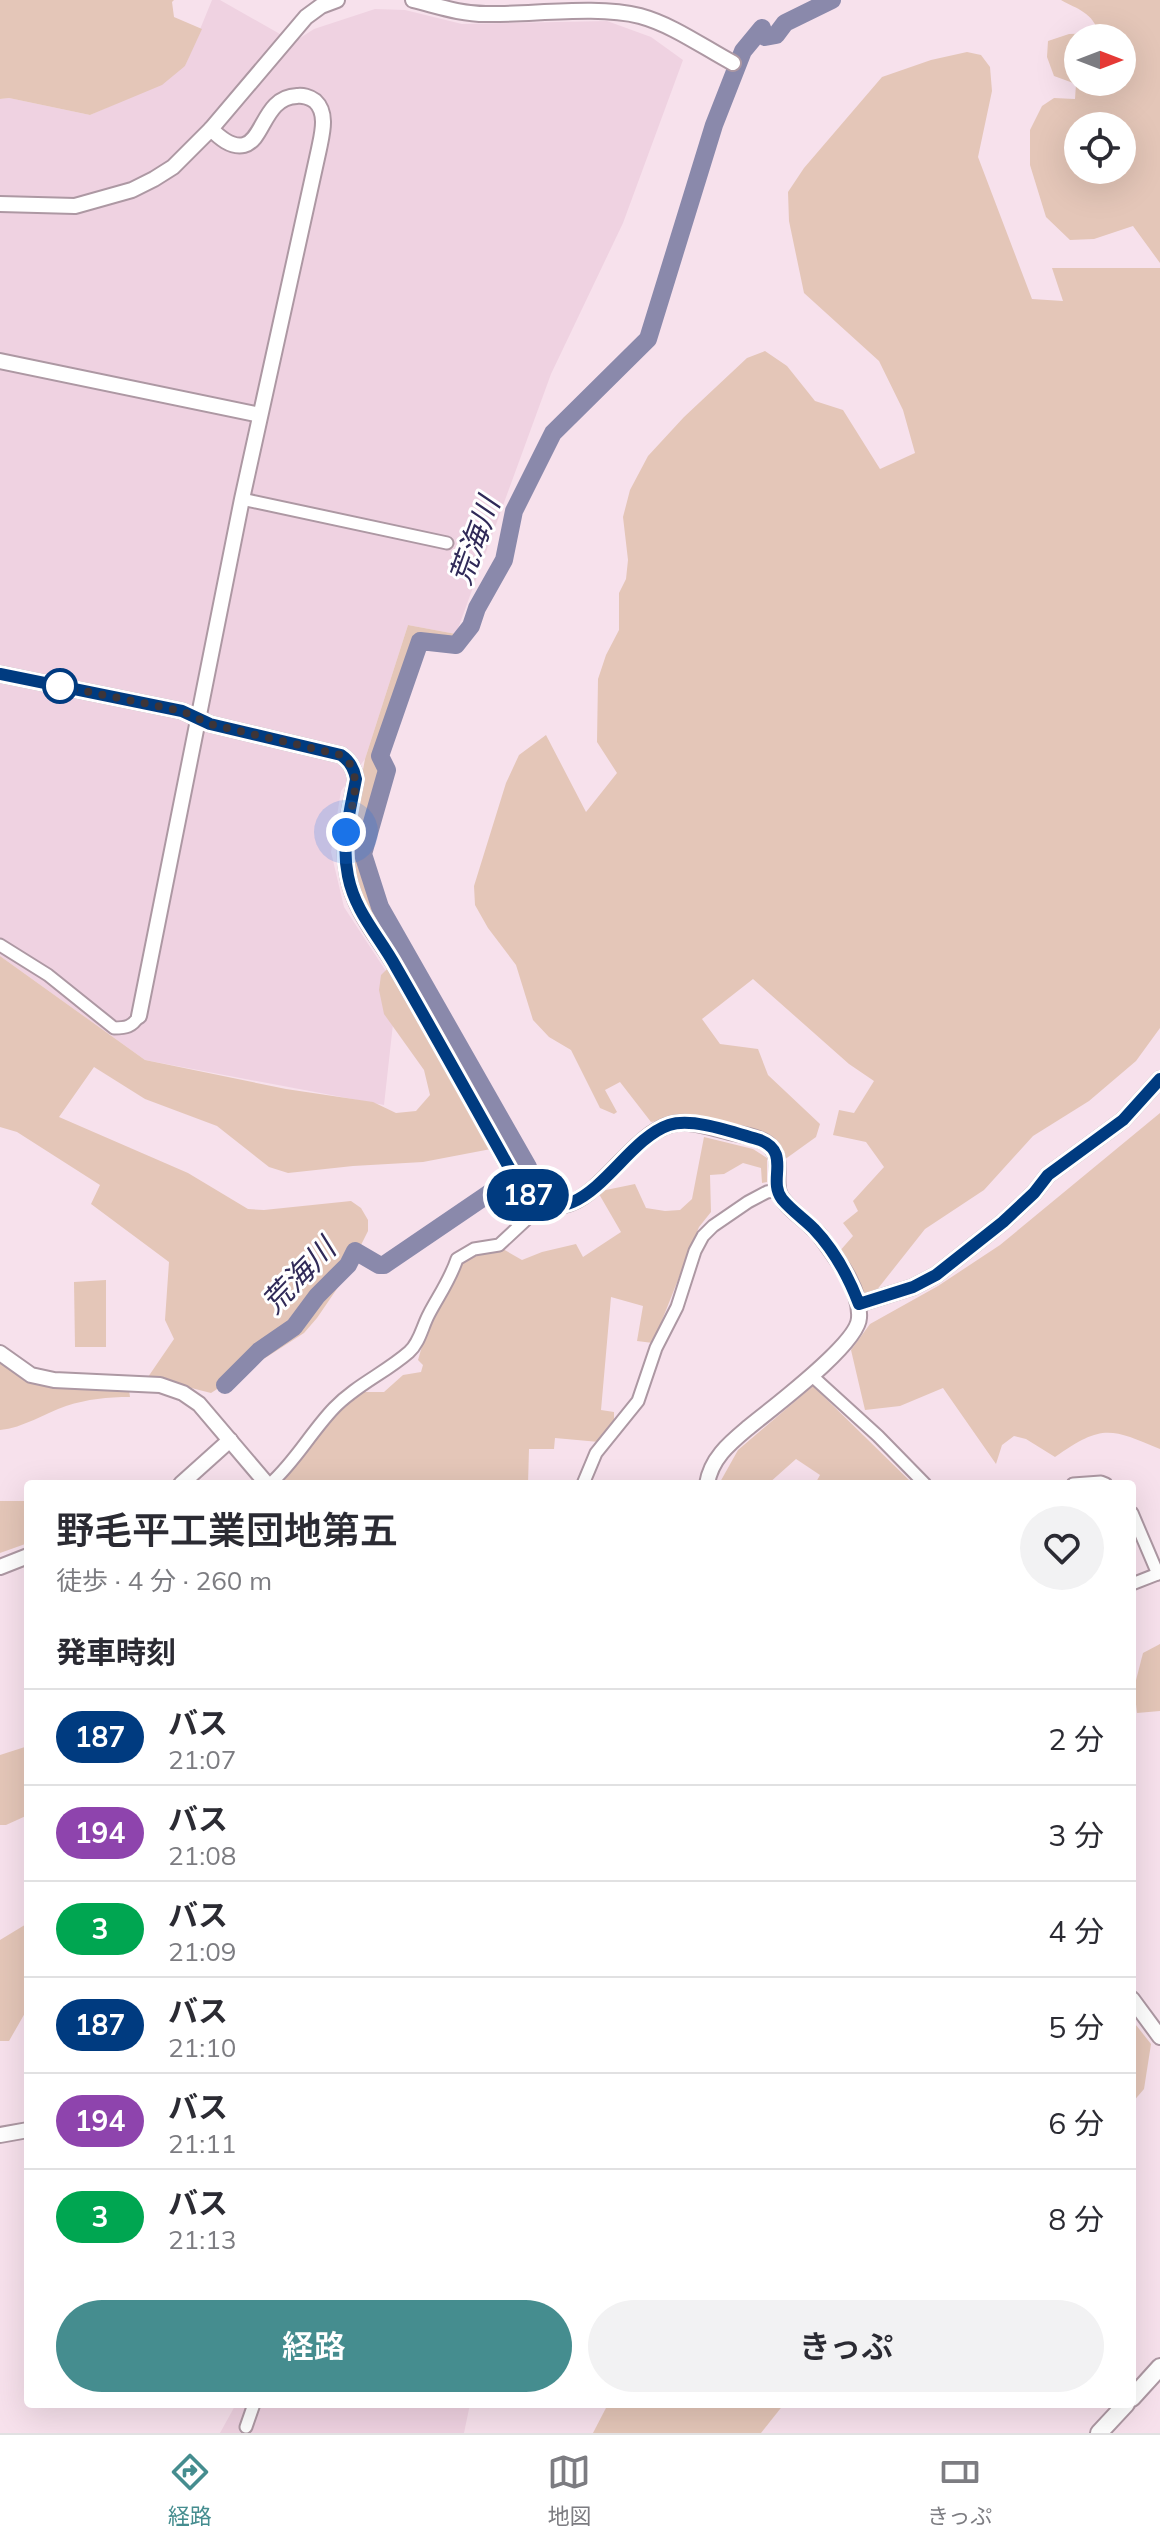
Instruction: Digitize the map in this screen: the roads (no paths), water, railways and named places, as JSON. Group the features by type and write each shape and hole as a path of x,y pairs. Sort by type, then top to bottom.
{"main road":[{"path":"1136,2394 1160,2367"},
{"path":"1099,2433 1122,2408"}],"street":[{"path":"0,204 75,206 132,190 154,179 173,167 211,129 306,17 321,6 337,0"},
{"path":"413,0 456,12 615,12 640,16 669,27 733,63"},
{"path":"0,945 48,975 114,1028 126,1028 134,1024 139,1016 242,499 319,149 323,118 316,102 297,95 278,102 253,140 244,145 234,145 211,129"},
{"path":"0,361 260,415"},
{"path":"242,499 447,543"},
{"path":"0,674 182,711 210,724 341,755 351,764 356,779 344,845 348,879 357,906 394,963 520,1187 531,1198 552,1207 570,1203 606,1179 640,1142 662,1128 677,1123 698,1124 768,1143 777,1156 781,1199 818,1233 836,1258 859,1304 858,1328 811,1375 727,1446 713,1465 708,1480"},
{"path":"859,1304 913,1287 936,1275 1003,1222 1048,1175 1123,1120 1160,1079"},
{"path":"585,1480 596,1453 638,1401 656,1348 677,1307 690,1264 703,1236 748,1202 778,1190"},
{"path":"273,1480 336,1405 415,1346 451,1277 457,1259 474,1249 499,1245 543,1204"},
{"path":"0,1353 31,1375 54,1380 160,1385 183,1393 199,1404 265,1480"},
{"path":"811,1375 921,1480"},
{"path":"185,1480 230,1440"},
{"path":"1136,1522 1159,1574 1136,1583"},
{"path":"0,1567 24,1558"},
{"path":"1136,2004 1160,2037"},
{"path":"0,2135 24,2131"},
{"path":"246,2427 253,2408"}],"waterway":[{"name":"荒海川","path":"225,1385 259,1351 294,1327 317,1296 348,1265 355,1251 384,1265 528,1167 380,907 363,854 387,770 380,756 420,641 456,645 471,626 477,608 504,560 514,511 553,433 648,339 714,125 743,51 762,28 765,37 776,35 785,23 832,0"}]}
